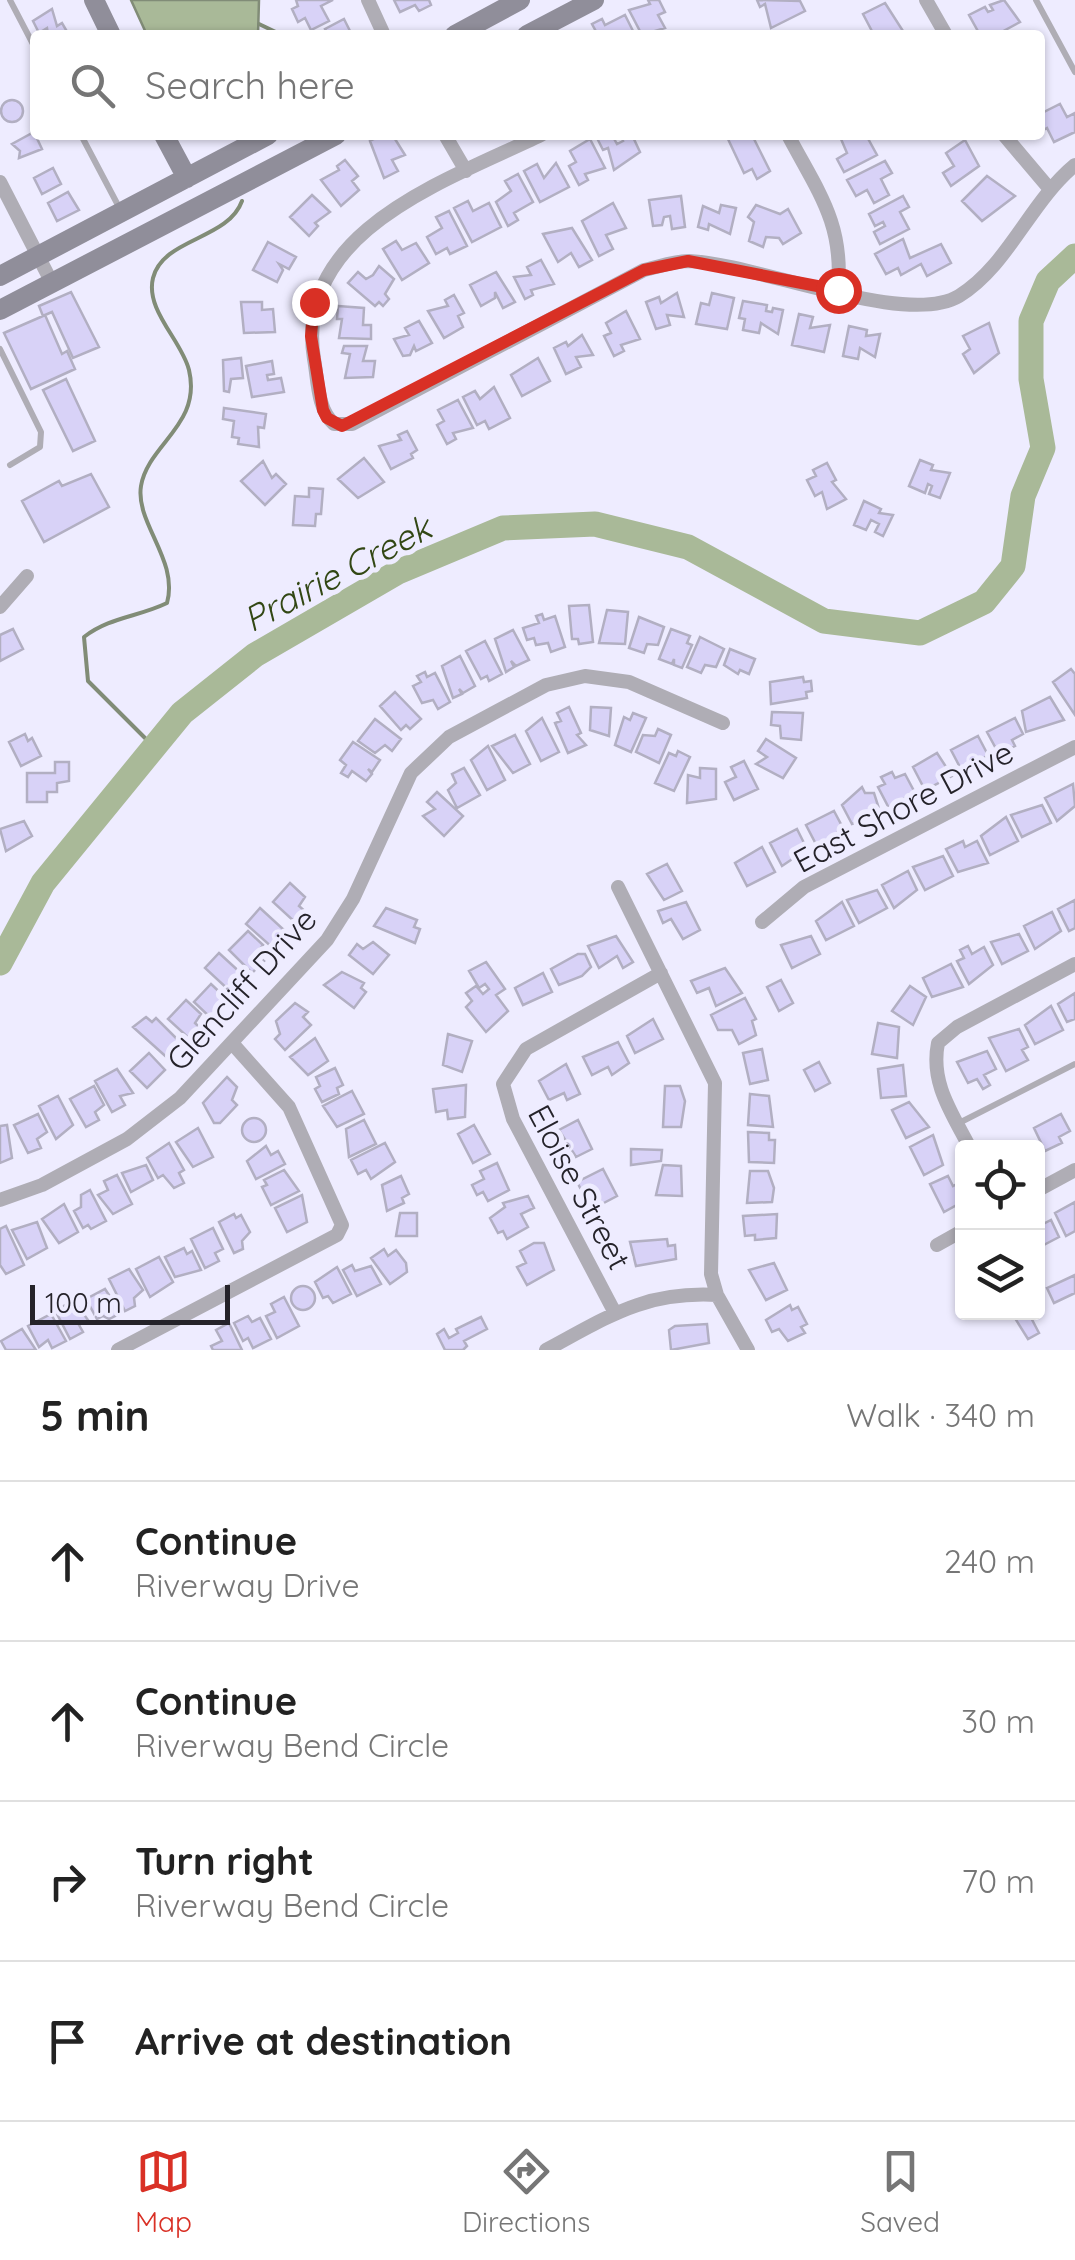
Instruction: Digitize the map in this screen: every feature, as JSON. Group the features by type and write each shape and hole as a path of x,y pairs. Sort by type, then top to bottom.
{"main road":[{"path":"94,0 109,30"},
{"path":"465,30 520,0"},
{"path":"537,30 594,0"},
{"path":"167,140 187,178"},
{"path":"0,276 259,140"},
{"path":"0,310 326,140"}],"street":[{"path":"368,0 382,30"},
{"path":"926,0 943,30"},
{"path":"447,140 466,172"},
{"path":"531,140 466,172 361,234 338,258 314,302 311,336 327,418 342,426 389,406 644,270 688,261 904,306 942,305 985,275 1048,187 1075,165"},
{"path":"791,140 832,218 841,252 838,290"},
{"path":"1008,140 1048,187"},
{"path":"187,178 201,204"},
{"path":"0,182 52,283"},
{"path":"0,607 27,576"},
{"name":"Glencliff Drive","path":"0,1200 42,1185 156,1120 232,1043 327,940 353,900 411,773 449,737 546,685 585,676 629,682 723,724"},
{"name":"East Shore Drive","path":"762,922 804,887 1075,748"},
{"path":"618,887 715,1084 711,1274 717,1294 748,1350"},
{"path":"966,1140 934,1069 938,1043 957,1027 1075,964"},
{"name":"Eloise Street","path":"615,1313 513,1120 503,1084 510,1067 526,1048 662,973"},
{"path":"118,1350 337,1234 342,1225 289,1107 232,1043"},
{"path":"1045,1186 1075,1170"},
{"path":"937,1246 955,1235"},
{"path":"546,1350 615,1313 676,1292 717,1294"}],"lane":[{"path":"10,0 30,38"},
{"path":"1036,0 1075,72"},
{"path":"84,140 122,212"},
{"path":"0,348 41,432 40,447 10,465"},
{"path":"958,1124 1075,1064"}],"shaded area":[{"path":"131,0 259,0 258,30 145,30"}],"building":[{"path":"296,0 333,0 321,6 329,21 311,30 305,18 298,22 292,9 298,6"},
{"path":"394,0 429,0 431,5 419,11 415,5 400,12"},
{"path":"648,0 659,0 665,12 658,15 665,28 639,30 629,10 650,4"},
{"path":"757,0 800,1 805,11 771,28 765,4 760,7"},
{"path":"1004,0 1020,22 1005,30 977,30 969,15 985,7 988,12 993,10 990,5"},
{"path":"885,3 902,30 871,30 863,14"},
{"path":"52,9 57,26 62,23 66,30 38,30 33,21"},
{"path":"625,15 632,30 595,30 592,24 602,19 605,25"},
{"path":"344,19 350,30 326,30"},
{"path":"12,100 20,103 20,119 12,122 4,119 1,111 4,103"},
{"path":"1060,104 1067,117 1075,113 1075,132 1054,142 1045,129 1045,112"},
{"path":"30,134 30,140 38,140 42,149 19,158 20,151 12,144"},
{"path":"396,140 405,155 392,160 398,171 384,178 370,141"},
{"path":"591,140 605,168 585,174 588,180 579,185 569,166 576,162 570,151"},
{"path":"598,140 615,140 617,144 634,140 640,152 614,170 608,148 603,150"},
{"path":"728,140 754,140 770,171 757,179 752,169 744,173"},
{"path":"841,140 869,140 877,155 844,172 837,159 847,153"},
{"path":"965,140 979,166 951,186 943,173 954,166 946,153"},
{"path":"345,160 358,176 352,181 359,190 341,206 321,180 339,170 337,166"},
{"path":"885,161 892,173 881,179 889,195 874,203 867,190 856,196 847,180"},
{"path":"556,163 569,187 540,202 524,171 537,164 544,178"},
{"path":"53,168 61,184 42,194 34,178"},
{"path":"518,174 533,202 514,213 518,220 508,226 496,202 511,191 505,181"},
{"path":"987,176 1015,196 982,221 962,201"},
{"path":"68,192 79,210 57,221 48,203"},
{"path":"312,195 330,212 315,223 318,226 309,236 290,217"},
{"path":"681,196 685,227 672,229 670,216 664,217 662,225 653,226 649,200"},
{"path":"903,196 909,207 900,212 909,229 880,244 874,232 885,226 883,222 875,226 869,214"},
{"path":"468,201 473,211 489,203 501,227 472,242 454,208"},
{"path":"613,203 626,228 606,235 613,249 599,256 582,221"},
{"path":"721,205 736,208 730,234 709,224 708,230 698,227 703,206 719,213"},
{"path":"756,205 780,214 788,209 801,233 783,244 779,238 766,237 763,247 749,241 754,222 748,217"},
{"path":"449,211 467,246 450,254 447,248 436,254 427,237 442,228 436,217"},
{"path":"572,228 592,260 579,267 571,253 558,262 543,234"},
{"path":"903,239 910,258 941,244 951,263 927,276 921,264 901,275 898,268 886,274 875,254"},
{"path":"396,241 402,250 416,243 429,263 402,280 383,249"},
{"path":"268,242 296,257 289,269 279,264 283,270 277,282 253,270"},
{"path":"541,260 554,284 531,290 533,295 525,299 514,277 531,275 527,267"},
{"path":"379,266 394,279 385,294 389,299 383,306 379,302 375,306 348,283 358,272 366,279"},
{"path":"496,272 515,302 503,308 495,292 495,298 481,306 470,285"},
{"path":"71,292 99,347 73,358 52,312 45,315 62,354 67,351 75,369 31,389 4,333 43,316 39,306"},
{"path":"677,293 684,317 667,315 670,325 656,329 646,302 659,297 661,303"},
{"path":"712,293 734,298 727,329 696,324 701,303 709,305"},
{"path":"454,295 464,313 458,316 463,327 444,338 428,311 448,306 445,300"},
{"path":"743,301 767,305 766,311 783,310 778,334 761,323 759,333 743,330 745,319 739,318"},
{"path":"241,302 262,302 262,310 273,309 275,332 244,333"},
{"path":"338,306 364,308 363,325 371,325 371,339 339,338 342,319 337,319"},
{"path":"626,311 640,339 621,345 624,351 614,356 604,336 611,333 606,323"},
{"path":"799,314 813,317 810,328 830,325 824,352 792,345"},
{"path":"419,321 432,343 416,351 414,346 410,355 403,356 394,339 409,335 405,328"},
{"path":"989,323 999,353 974,373 963,354 970,349 963,336"},
{"path":"849,326 867,330 866,336 880,334 875,357 860,348 858,359 843,356"},
{"path":"582,335 593,355 576,357 581,367 566,374 554,348 566,342 568,346"},
{"path":"344,346 367,346 363,361 375,361 373,377 345,378 350,354 342,353"},
{"path":"241,358 243,378 231,379 229,392 224,391 223,360"},
{"path":"538,358 550,381 522,396 511,375"},
{"path":"272,361 274,374 267,375 268,380 281,378 284,392 252,397 246,366"},
{"path":"66,379 95,441 73,451 43,390"},
{"path":"494,387 510,418 489,429 485,421 477,425 463,397 475,391 480,399"},
{"path":"458,400 473,428 453,433 456,439 447,444 437,425 444,421 438,410"},
{"path":"224,408 266,414 264,428 258,427 259,447 238,444 239,438 232,437 234,421 223,419"},
{"path":"407,431 417,450 411,454 413,458 391,469 379,446 401,440 398,435"},
{"path":"364,458 384,482 358,498 338,479"},
{"path":"920,460 933,465 931,470 950,473 940,498 929,494 932,486 928,484 925,493 909,486"},
{"path":"263,461 272,478 276,474 286,484 265,505 241,481"},
{"path":"827,463 836,480 832,482 846,499 827,509 822,492 815,496 807,480 816,476 813,470"},
{"path":"91,474 109,507 44,542 22,501 59,481 62,486"},
{"path":"309,488 323,489 321,514 316,514 315,526 293,525 295,496 309,497"},
{"path":"864,501 881,509 879,513 893,515 883,536 875,532 879,524 871,520 866,530 854,525"},
{"path":"589,605 593,642 579,644 578,639 572,639 569,606"},
{"path":"607,610 628,612 625,644 599,643"},
{"path":"542,614 544,620 555,616 565,647 551,652 548,643 536,645 534,638 527,640 523,628 539,623 536,616"},
{"path":"639,617 664,627 658,645 647,644 644,653 629,648"},
{"path":"13,629 23,649 0,661 0,635"},
{"path":"671,629 690,636 687,643 692,645 682,668 674,665 674,659 672,664 659,659"},
{"path":"513,630 529,660 516,666 511,661 514,667 506,672 495,639"},
{"path":"700,637 724,649 716,667 705,665 701,673 687,667"},
{"path":"485,641 502,674 489,681 487,676 481,679 466,651"},
{"path":"730,649 755,659 749,674 740,670 738,674 724,665"},
{"path":"460,656 475,686 463,693 459,689 462,694 453,698 442,666"},
{"path":"1071,669 1075,674 1075,715 1053,682"},
{"path":"425,672 427,677 435,673 450,702 438,709 433,700 422,703 413,686 421,682 417,676"},
{"path":"803,677 804,682 811,681 812,691 806,692 807,698 771,704 770,682"},
{"path":"395,692 421,719 410,729 406,725 401,730 380,706"},
{"path":"1050,697 1064,720 1026,732 1022,711"},
{"path":"569,707 581,733 577,735 586,745 568,753 555,723 561,721 557,713"},
{"path":"591,707 611,708 609,736 590,730"},
{"path":"772,712 803,713 801,740 781,738 780,726 771,725"},
{"path":"633,713 646,718 631,752 615,745 624,717 630,720"},
{"path":"542,718 559,752 541,761 526,731"},
{"path":"1015,718 1023,734 1012,740 1015,746 999,754 987,732"},
{"path":"375,719 401,739 392,751 385,745 375,753 358,741"},
{"path":"658,729 671,735 659,763 636,752 643,735 655,736"},
{"path":"25,734 28,741 32,738 41,756 21,766 9,742"},
{"path":"515,735 530,764 513,773 492,746"},
{"path":"978,736 988,755 963,773 951,750"},
{"path":"766,739 796,758 783,778 756,764 767,757 758,751"},
{"path":"353,742 380,760 372,772 368,769 372,774 366,781 352,771 348,777 341,773 346,765 340,760"},
{"path":"488,746 505,780 487,790 471,760"},
{"path":"678,751 690,757 674,791 655,783 669,753 676,756"},
{"path":"937,753 952,776 925,790 913,767"},
{"path":"744,761 758,789 734,800 725,782 736,777 731,767"},
{"path":"55,762 69,762 69,781 57,783 57,792 47,792 47,802 27,802 27,773 55,773"},
{"path":"464,768 480,795 457,808 448,790 456,783 452,774"},
{"path":"700,768 716,769 716,799 687,803 688,775 700,778"},
{"path":"892,772 895,778 905,774 914,791 890,810 878,787 885,784 881,777"},
{"path":"1073,784 1075,806 1057,821 1045,798"},
{"path":"862,787 865,793 874,793 881,815 852,824 842,805"},
{"path":"437,792 463,816 444,836 423,816 435,809 427,802"},
{"path":"1042,805 1051,823 1022,837 1011,815"},
{"path":"834,811 843,828 818,848 806,825"},
{"path":"1006,817 1018,841 990,855 981,836"},
{"path":"24,821 32,836 6,851 0,829"},
{"path":"797,829 807,849 782,866 770,843"},
{"path":"963,841 965,847 977,841 988,863 958,872 946,849"},
{"path":"762,847 775,872 747,886 735,863"},
{"path":"943,856 953,876 925,890 913,867"},
{"path":"667,864 682,891 664,900 647,874"},
{"path":"908,871 917,890 894,908 882,885"},
{"path":"290,883 305,897 299,906 307,913 297,924 273,902"},
{"path":"877,890 887,908 859,923 847,900"},
{"path":"1075,900 1075,928 1069,931 1058,909"},
{"path":"686,902 700,930 683,939 671,919 663,923 658,911"},
{"path":"842,902 854,926 826,940 816,921"},
{"path":"260,908 284,930 280,934 283,939 274,949 246,924"},
{"path":"386,908 417,920 414,927 420,929 415,943 374,926"},
{"path":"1052,912 1061,931 1035,949 1024,926"},
{"path":"248,931 263,945 256,954 264,961 252,973 229,950"},
{"path":"1019,934 1028,951 1002,964 991,942"},
{"path":"616,936 633,962 623,968 617,956 599,968 588,946"},
{"path":"811,936 820,954 792,968 781,945"},
{"path":"373,942 389,955 373,974 349,955 357,944 363,949"},
{"path":"968,946 972,954 984,947 993,965 969,984 957,961 964,958 960,950"},
{"path":"219,953 243,975 232,993 205,968"},
{"path":"585,954 591,967 582,976 559,985 551,969"},
{"path":"486,962 505,989 496,995 508,1011 486,1032 466,1007 472,1001 466,993 476,986 483,994 489,989 485,984 479,988 469,971"},
{"path":"951,964 963,987 932,997 923,978"},
{"path":"725,968 742,993 716,1006 709,988 697,993 691,981"},
{"path":"342,972 364,983 361,988 366,992 354,1008 324,985"},
{"path":"543,973 552,992 523,1005 515,988"},
{"path":"781,980 793,1003 779,1011 767,987"},
{"path":"211,984 228,1000 212,1019 194,1002"},
{"path":"910,986 926,997 913,1025 892,1011"},
{"path":"1075,993 1075,1019 1067,1022 1058,1004"},
{"path":"745,998 756,1019 752,1021 756,1035 739,1044 732,1030 718,1030 711,1015"},
{"path":"186,1000 201,1014 195,1023 202,1030 192,1041 168,1019"},
{"path":"295,1003 308,1012 303,1017 311,1025 285,1050 275,1039 280,1034 276,1021"},
{"path":"1051,1006 1063,1030 1035,1044 1025,1025"},
{"path":"146,1017 152,1022 156,1018 183,1045 172,1062 133,1027"},
{"path":"653,1019 663,1039 635,1053 627,1036"},
{"path":"878,1023 899,1027 897,1058 872,1054"},
{"path":"1019,1029 1028,1047 1022,1050 1028,1060 1006,1071 989,1038"},
{"path":"448,1034 472,1041 462,1072 443,1065"},
{"path":"315,1038 328,1061 308,1075 290,1057"},
{"path":"618,1042 629,1063 612,1075 608,1067 592,1075 583,1057"},
{"path":"762,1049 768,1080 750,1084 743,1053"},
{"path":"987,1051 996,1069 984,1075 990,1085 983,1089 977,1079 968,1083 957,1062"},
{"path":"149,1053 165,1070 147,1088 130,1071"},
{"path":"819,1062 830,1083 815,1091 804,1070"},
{"path":"566,1064 580,1094 567,1100 564,1093 549,1100 539,1081"},
{"path":"903,1065 906,1096 881,1098 878,1069"},
{"path":"335,1068 343,1085 337,1088 339,1094 322,1102 315,1089 320,1086 316,1077"},
{"path":"117,1069 133,1093 120,1096 125,1105 112,1112 95,1081"},
{"path":"227,1077 237,1087 232,1100 237,1105 220,1123 214,1123 203,1103"},
{"path":"466,1085 465,1117 448,1119 447,1110 436,1112 433,1089"},
{"path":"94,1086 104,1105 95,1112 99,1120 86,1127 70,1099"},
{"path":"665,1086 680,1086 685,1101 681,1127 663,1127"},
{"path":"352,1091 364,1114 337,1127 323,1106"},
{"path":"750,1094 769,1096 773,1127 748,1125"},
{"path":"58,1096 73,1125 56,1139 39,1106"},
{"path":"909,1102 929,1127 906,1138 892,1110"},
{"path":"38,1114 47,1132 37,1139 41,1148 28,1153 14,1125"},
{"path":"1061,1114 1070,1131 1059,1137 1062,1143 1045,1151 1045,1140 1040,1140 1034,1128"},
{"path":"254,1118 266,1130 254,1142 242,1130"},
{"path":"364,1120 376,1144 349,1157 346,1129"},
{"path":"578,1120 592,1149 576,1157 559,1130"},
{"path":"7,1125 12,1158 0,1163 0,1126"},
{"path":"474,1125 490,1154 473,1163 458,1134"},
{"path":"198,1128 213,1157 193,1167 176,1142"},
{"path":"748,1132 769,1133 769,1140 775,1140 774,1163 749,1162"},
{"path":"933,1135 943,1165 924,1175 910,1147"},
{"path":"169,1143 184,1170 179,1173 184,1183 174,1188 163,1175 158,1178 147,1158"},
{"path":"385,1143 395,1162 371,1179 366,1170 358,1174 351,1160"},
{"path":"266,1146 271,1155 278,1151 285,1164 256,1179 247,1161"},
{"path":"631,1149 662,1150 661,1161 631,1165"},
{"path":"497,1163 509,1190 488,1201 483,1192 477,1195 472,1185 484,1179 480,1171"},
{"path":"146,1165 153,1180 131,1192 122,1173"},
{"path":"663,1165 681,1166 682,1196 656,1195"},
{"path":"603,1169 617,1196 600,1205 589,1190 583,1193 577,1182"},
{"path":"284,1170 299,1191 271,1205 262,1187 267,1185 264,1180"},
{"path":"750,1171 768,1171 774,1188 772,1202 747,1203"},
{"path":"117,1175 132,1204 113,1214 98,1195 108,1190 104,1181"},
{"path":"401,1176 409,1194 402,1198 404,1203 387,1211 382,1185"},
{"path":"948,1176 955,1185 955,1206 944,1212 930,1184"},
{"path":"90,1190 106,1221 91,1229 88,1225 83,1228 74,1211 81,1207 81,1195"},
{"path":"302,1195 307,1222 287,1232 275,1208"},
{"path":"528,1196 534,1208 521,1214 528,1227 507,1239 503,1231 498,1233 490,1218 505,1207 503,1203"},
{"path":"1075,1202 1075,1231 1066,1236 1055,1213"},
{"path":"64,1204 78,1232 59,1243 42,1219"},
{"path":"400,1213 417,1213 417,1236 396,1236"},
{"path":"234,1214 236,1218 241,1215 250,1232 242,1241 243,1249 234,1253 219,1222"},
{"path":"777,1214 776,1238 755,1240 755,1235 745,1236 743,1216"},
{"path":"1051,1220 1059,1237 1045,1244 1045,1223"},
{"path":"37,1222 47,1248 27,1259 12,1230"},
{"path":"6,1226 24,1265 6,1274 0,1265 0,1229"},
{"path":"213,1228 223,1249 215,1253 219,1261 205,1268 191,1239"},
{"path":"667,1239 668,1246 675,1245 676,1259 636,1266 630,1242"},
{"path":"534,1243 544,1243 554,1270 527,1285 517,1267 526,1263 520,1251"},
{"path":"184,1248 187,1254 192,1251 201,1270 175,1277 165,1257"},
{"path":"384,1249 388,1256 396,1250 406,1263 407,1272 390,1284 371,1258"},
{"path":"159,1257 173,1282 150,1297 136,1269"},
{"path":"774,1263 787,1290 766,1300 749,1270"},
{"path":"352,1265 355,1271 371,1266 381,1284 357,1296 343,1270"},
{"path":"337,1267 351,1294 333,1303 328,1296 323,1298 315,1282"},
{"path":"129,1269 143,1290 134,1298 135,1306 125,1311 109,1279"},
{"path":"1075,1275 1075,1293 1054,1303 1047,1288"},
{"path":"303,1286 312,1289 312,1307 303,1310 294,1307 291,1298 294,1289"},
{"path":"105,1289 121,1313 97,1319 86,1299"},
{"path":"284,1297 299,1326 277,1338 266,1316 275,1312 271,1304"},
{"path":"74,1301 88,1320 79,1325 83,1332 70,1339 55,1310"},
{"path":"790,1305 792,1310 798,1307 807,1324 801,1327 805,1333 788,1341 779,1329 772,1332 766,1320"},
{"path":"51,1314 66,1341 52,1348 48,1340 39,1347 28,1326"},
{"path":"248,1316 252,1322 260,1318 271,1339 253,1348 248,1338 243,1341 234,1323"},
{"path":"481,1317 487,1329 464,1341 467,1346 463,1350 445,1350 437,1334 444,1329 449,1338 458,1333 456,1329"},
{"path":"1016,1320 1032,1320 1039,1333 1028,1339"},
{"path":"229,1323 242,1350 213,1350 211,1346 222,1341 216,1330"},
{"path":"707,1324 709,1343 671,1350 669,1330 675,1326"},
{"path":"22,1329 36,1350 6,1350 1,1341"}],"waterway":[{"path":"259,24 272,30"},
{"path":"154,747 88,681 84,637 104,625 167,603 167,572 144,514 141,486 153,458 181,420 191,389 185,359 154,302 153,278 169,255 224,224 242,201"},
{"name":"Prairie Creek","path":"0,963 43,883 182,713 255,655 398,572 503,528 595,524 688,547 824,621 920,633 984,602 1013,566 1023,496 1043,448 1031,379 1031,321 1048,281 1075,256"}],"route":[{"path":"314,302 311,336 323,410 334,424 342,426 389,406 644,270 688,261 838,290"}]}
